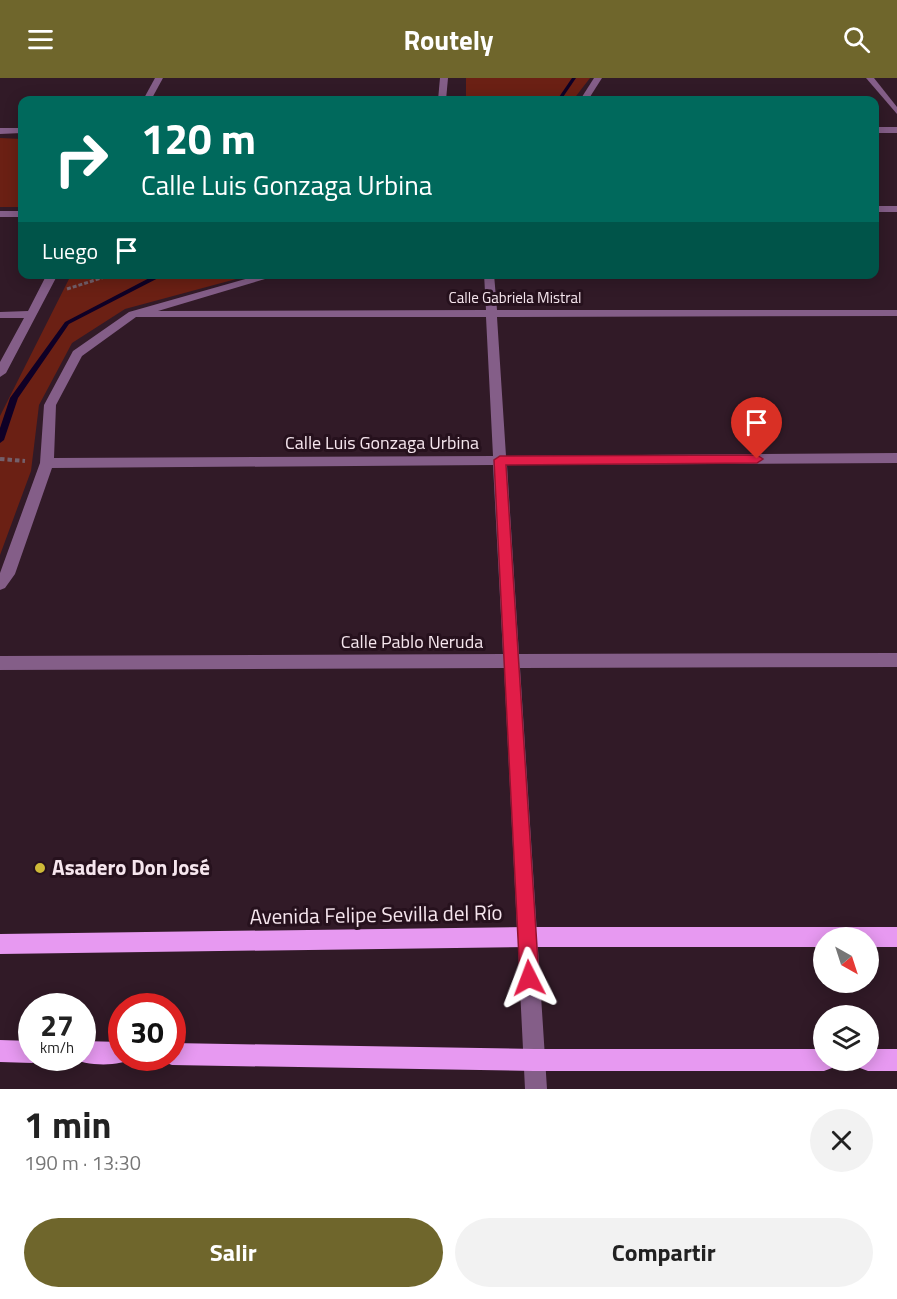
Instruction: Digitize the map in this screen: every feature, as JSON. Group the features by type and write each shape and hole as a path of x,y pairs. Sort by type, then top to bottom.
{"main road":[{"name":"Avenida Felipe Sevilla del Río","path":"0,944 527,937 897,937"},
{"path":"0,1051 18,1052"},
{"path":"186,1054 534,1060 813,1060"},
{"path":"879,1060 897,1060"}],"street":[{"path":"149,96 159,78"},
{"path":"442,96 444,78"},
{"path":"587,96 598,78"},
{"path":"870,78 897,112"},
{"path":"879,130 897,130"},
{"path":"0,131 18,131"},
{"path":"879,209 897,209"},
{"path":"0,214 18,214"},
{"path":"0,373 50,279"},
{"path":"0,584 8,574 47,463 50,405 77,354 133,314 259,279"},
{"path":"489,279 536,1089"},
{"name":"Calle Gabriela Mistral","path":"133,314 897,313"},
{"path":"0,315 32,314"},
{"name":"Calle Luis Gonzaga Urbina","path":"47,463 897,458"},
{"name":"Calle Pablo Neruda","path":"0,663 897,660"}],"path":[{"path":"41,297 98,279"},
{"path":"0,459 11,460"}],"shaded area":[{"path":"466,78 590,78 576,96 466,96"},
{"path":"0,138 18,139 18,207 0,207"},
{"path":"69,279 236,279 125,309 72,343 39,405 31,471 0,555 0,416"}],"waterway":[{"path":"562,96 574,78"},
{"path":"0,440 14,398 67,323 153,279"}],"place":[{"name":"Asadero Don José","path":"40,868"}],"route":[{"path":"529,978 500,460 757,459"}]}
